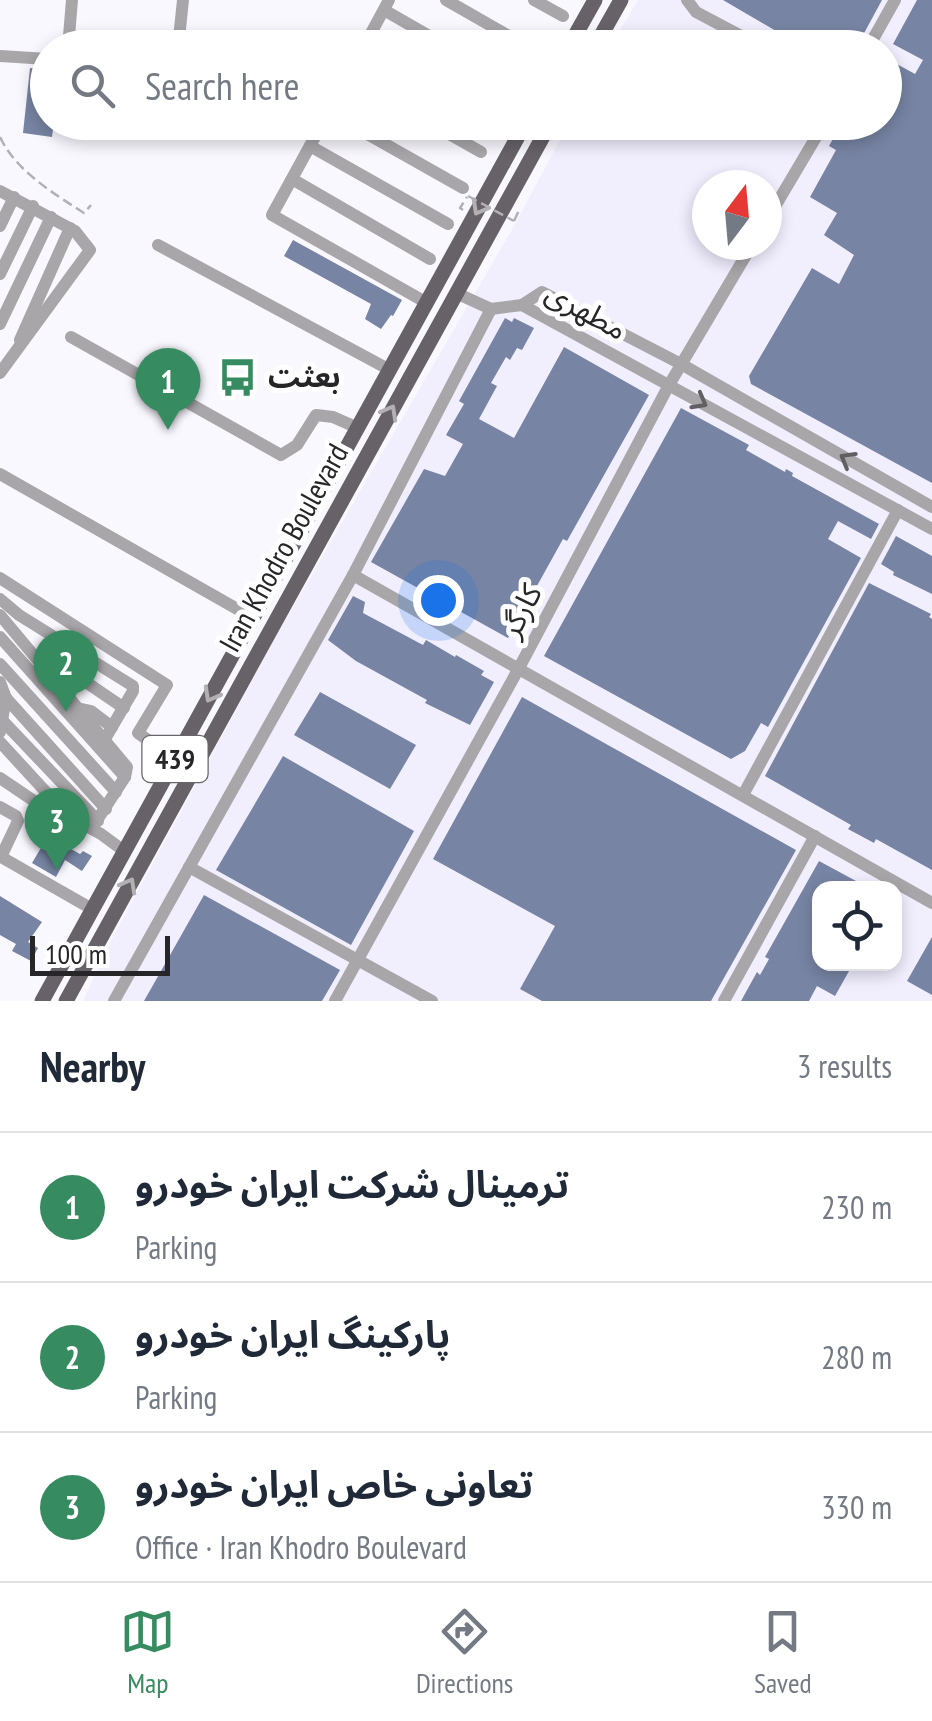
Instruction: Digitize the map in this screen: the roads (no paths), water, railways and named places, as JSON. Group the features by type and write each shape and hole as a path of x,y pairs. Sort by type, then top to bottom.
{"main road":[{"path":"578,30 595,0"},
{"path":"604,30 621,0"},
{"name":"Iran Khodro Boulevard","path":"42,1001 516,140"},
{"name":"Iran Khodro Boulevard","path":"66,1001 541,140"},
{"path":"308,518 326,528"},
{"path":"294,543 312,553"}],"street":[{"path":"70,30 72,0"},
{"path":"180,30 183,0"},
{"path":"446,0 498,30"},
{"path":"534,0 562,16"},
{"path":"688,0 696,12 730,30"},
{"path":"878,30 895,0"},
{"path":"375,30 386,5 423,30"},
{"path":"0,56 30,58"},
{"path":"313,140 272,215 426,304"},
{"path":"377,140 465,192"},
{"path":"459,140 480,152"},
{"path":"782,195 814,140"},
{"path":"310,146 448,224"},
{"path":"292,179 430,259"},
{"path":"0,192 34,206 70,228 90,250 0,374"},
{"path":"0,226 14,198"},
{"path":"0,274 34,206"},
{"path":"0,324 51,217"},
{"path":"10,360 70,228"},
{"path":"158,245 390,370"},
{"name":"کارگر","path":"335,1001 519,668 669,385 743,260"},
{"path":"456,292 491,309 522,305"},
{"name":"مطهری","path":"932,507 681,364 542,292 522,305 932,529"},
{"path":"114,1001 352,575 491,309"},
{"path":"71,337 281,455 297,445 316,415 333,417 358,428"},
{"path":"0,474 253,618"},
{"path":"742,795 898,510"},
{"path":"352,575 932,903"},
{"path":"0,578 167,685 138,733 175,760"},
{"path":"0,599 133,686 109,733"},
{"path":"0,615 77,708 109,733 127,767 95,825"},
{"path":"0,637 124,777"},
{"path":"36,655 49,657 124,708"},
{"path":"0,664 116,792"},
{"path":"0,682 6,698 106,808"},
{"path":"0,732 6,698"},
{"path":"0,718 124,852"},
{"path":"0,742 76,822 95,825"},
{"path":"0,778 43,807 58,806"},
{"path":"0,806 18,821 0,857 92,910"},
{"path":"724,1001 815,836"},
{"path":"189,867 432,1001"}],"place":[{"name":"بعثت","path":"238,377"},
{"name":"ترمینال شرکت ایران خودرو","path":"168,430"},
{"name":"پارکینگ ایران خودرو","path":"66,712"},
{"name":"تعاونی خاص ایران خودرو","path":"57,870"}]}
